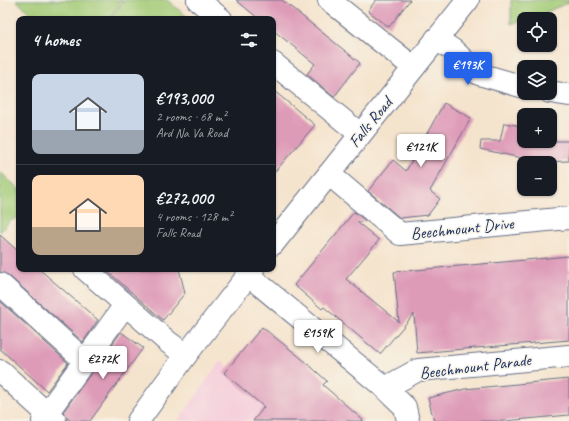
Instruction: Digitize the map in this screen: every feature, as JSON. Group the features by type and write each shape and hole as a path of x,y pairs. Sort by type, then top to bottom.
{"street":[{"path":"198,0 217,16"},
{"path":"329,0 413,67"},
{"name":"Falls Road","path":"276,240 468,0"},
{"path":"436,39 453,50 479,74 517,85"},
{"path":"276,64 360,134"},
{"path":"557,93 569,96"},
{"name":"Beechmount Drive","path":"329,174 400,234 569,218"},
{"path":"88,272 168,342 186,355"},
{"path":"138,421 186,355 250,272 385,388 405,407 408,421"},
{"path":"0,284 85,361"},
{"path":"0,371 48,418 85,361 125,305"},
{"name":"Beechmount Parade","path":"385,388 418,370 569,356"}],"shaded area":[{"path":"221,360 296,421 178,421"}],"green space":[{"path":"16,0 123,0 110,16 33,16"},
{"path":"125,0 167,0 186,16 112,16"},
{"path":"511,0 569,0 569,2 546,12 517,12 517,22 511,24"},
{"path":"0,172 16,186 16,218 10,221 0,232"}],"building":[{"path":"236,0 282,0 360,63 334,97 307,74 315,64 276,32 276,16 255,16"},
{"path":"376,0 410,0 389,27 368,11"},
{"path":"276,92 315,125 276,170"},
{"path":"444,103 471,118 430,191 440,199 428,215 400,218 368,191 393,160 406,171"},
{"path":"504,123 517,125 517,148 557,148 557,141 569,141 569,161 557,161 557,156 517,157 480,149 481,141 500,141"},
{"path":"354,212 366,221 357,222 379,240 346,279 399,322 394,272 569,256 569,340 417,353 414,314 380,354 324,307 322,309 294,285"},
{"path":"0,235 16,249 16,272 42,272 98,320 83,342 8,275 0,272"},
{"path":"108,272 180,272 185,293 163,320"},
{"path":"0,301 68,363 47,391 0,349"},
{"path":"262,327 327,381 323,385 364,421 253,421 264,407 224,373"},
{"path":"121,332 143,348 90,421 71,421 63,412"},
{"path":"569,379 569,415 505,421 434,421 428,398 465,389"}]}
